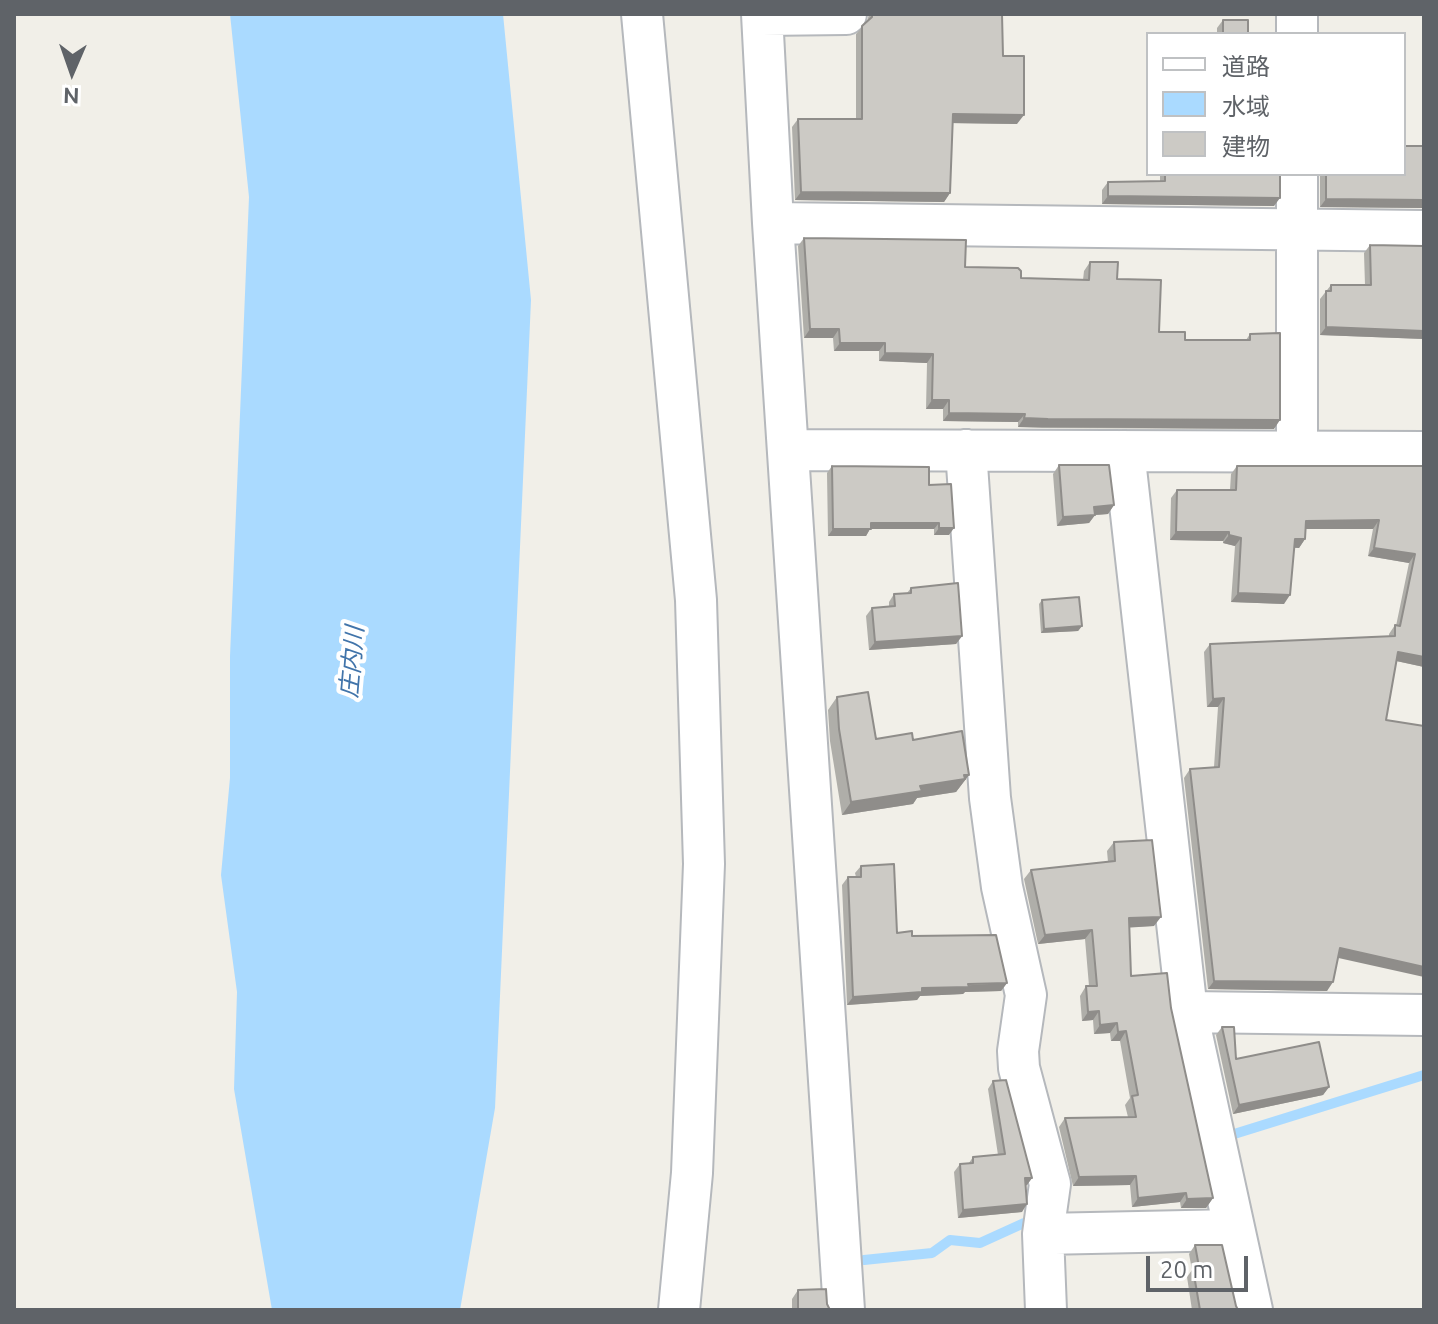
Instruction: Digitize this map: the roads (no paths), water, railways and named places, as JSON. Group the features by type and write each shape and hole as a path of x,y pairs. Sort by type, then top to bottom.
{"street":[{"path":"642,14 696,600 704,849 692,1173 679,1310"},
{"path":"844,1310 762,14 846,14"},
{"path":"1297,176 1297,452"},
{"path":"773,223 1424,231"},
{"path":"789,450 1424,452"},
{"path":"966,450 990,798 1002,887 1026,995 1018,1051 1019,1068 1050,1184 1043,1234 1046,1310"},
{"path":"1124,451 1187,1012 1252,1310"},
{"path":"1187,1012 1424,1015"},
{"path":"1043,1234 1234,1230"}],"water":[{"name":"庄内川","path":"230,14 503,14 531,300 495,1108 460,1310 272,1310 234,1089 237,992 221,875 230,778 230,656 249,197"}],"waterway":[{"path":"1231,1135 1424,1075"},
{"path":"864,1260 932,1253 950,1240 980,1243 1024,1223"}]}
